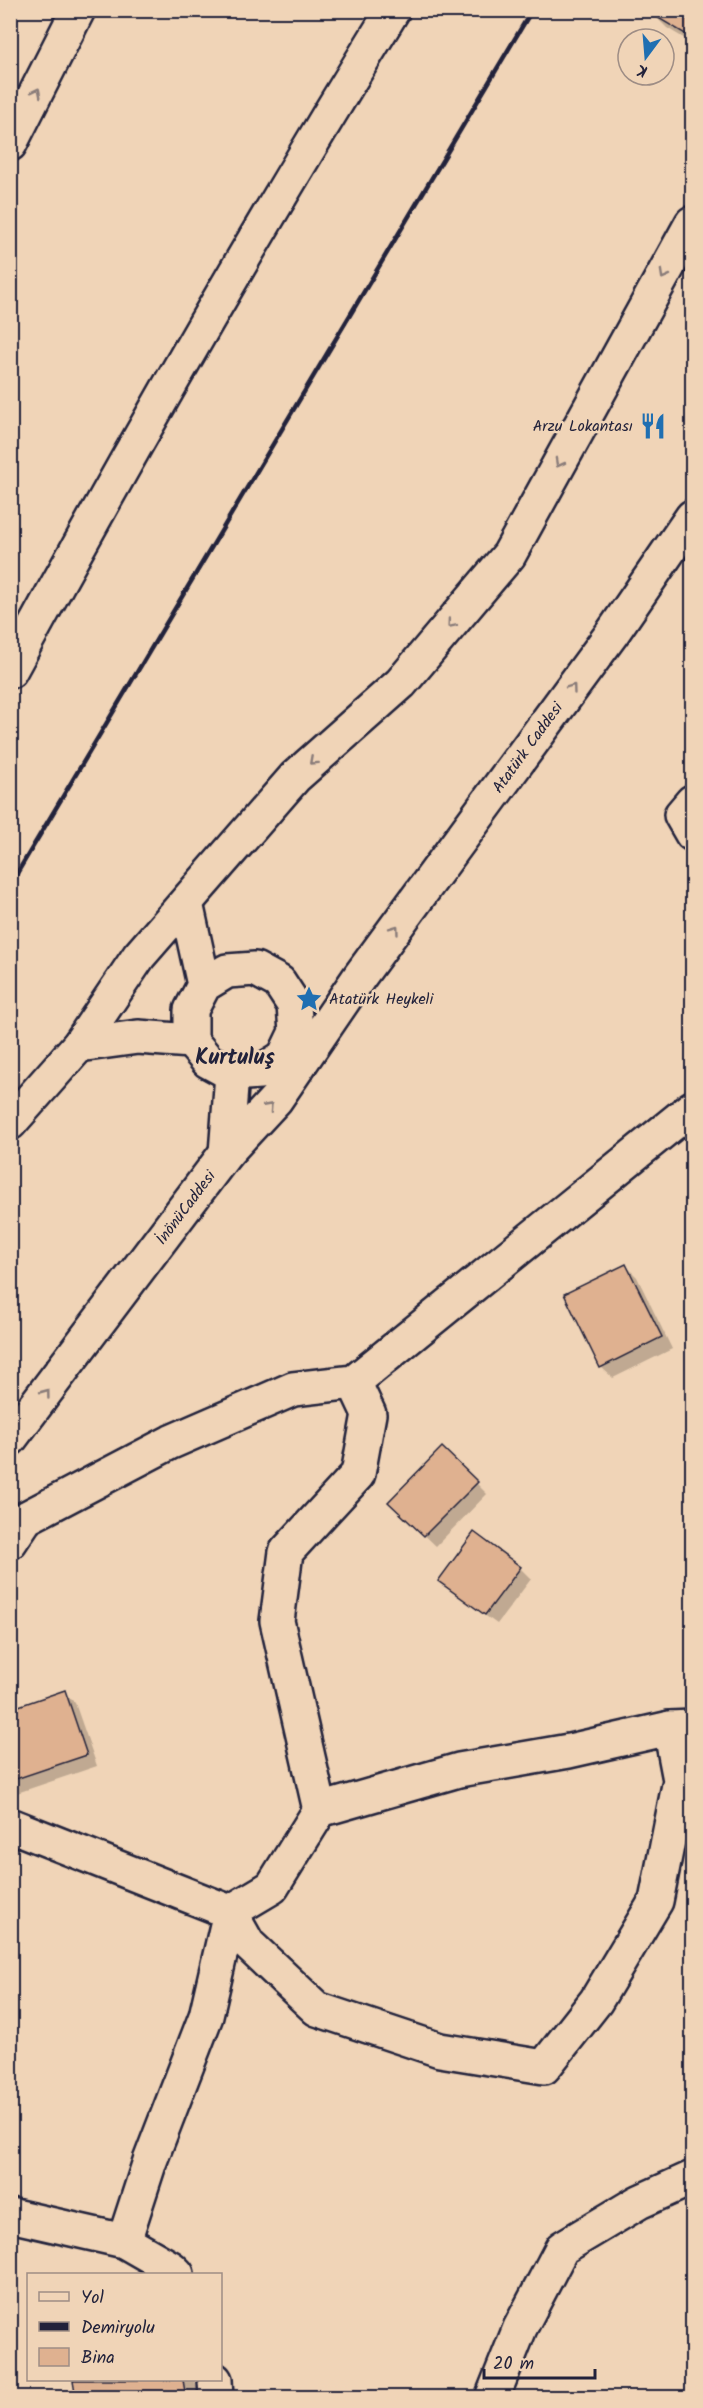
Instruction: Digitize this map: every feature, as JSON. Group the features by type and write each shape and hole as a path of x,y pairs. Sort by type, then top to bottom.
{"main road":[{"path":"10,144 78,10"},
{"path":"10,671 114,481 301,158 393,10"},
{"path":"10,1123 79,1045 139,956 295,777 401,683 509,555 693,223"},
{"name":"Atatürk Caddesi","path":"360,976 606,642 693,517"},
{"path":"693,801 681,816 693,834"},
{"path":"186,903 204,986"},
{"path":"255,969 279,982 294,1005 296,1032 284,1057 260,1072 232,1074 208,1061 191,1041 191,1010 204,986 227,971 255,969"},
{"path":"294,1005 360,976"},
{"name":"İnönüCaddesi","path":"10,1439 226,1154 276,1099 360,976"},
{"path":"79,1045 138,1037 191,1041"},
{"path":"226,1154 232,1074"},
{"path":"10,1542 26,1518 171,1442 293,1389 354,1382 693,1108"},
{"path":"320,1809 277,1621 286,1552 358,1474 369,1414 354,1382"},
{"path":"10,1825 230,1912 248,1944 317,2009 440,2050 544,2067 596,2001 656,1901 680,1780 681,1728 459,1770 320,1809 272,1887 230,1912 206,2016 150,2160 124,2241"},
{"path":"492,2397 520,2328 562,2248 639,2202 693,2178"},
{"path":"10,2215 124,2241 176,2273"},
{"path":"215,2381 216,2397"}],"building":[{"path":"651,10 692,10 692,38 676,27 650,13"},
{"path":"626,1264 662,1337 600,1368 564,1294"},
{"path":"442,1447 478,1482 424,1536 388,1502"},
{"path":"474,1532 521,1567 485,1615 438,1581"},
{"path":"65,1690 87,1755 10,1781 10,1709"},
{"path":"73,2381 183,2381 186,2398 76,2398"}],"railway":[{"path":"10,885 532,10"}],"place":[{"name":"Arzu Lokantası","path":"653,426"},
{"name":"Atatürk Heykeli","path":"309,999"}],"district":[{"name":"Kurtuluş","path":"235,1058"}]}
